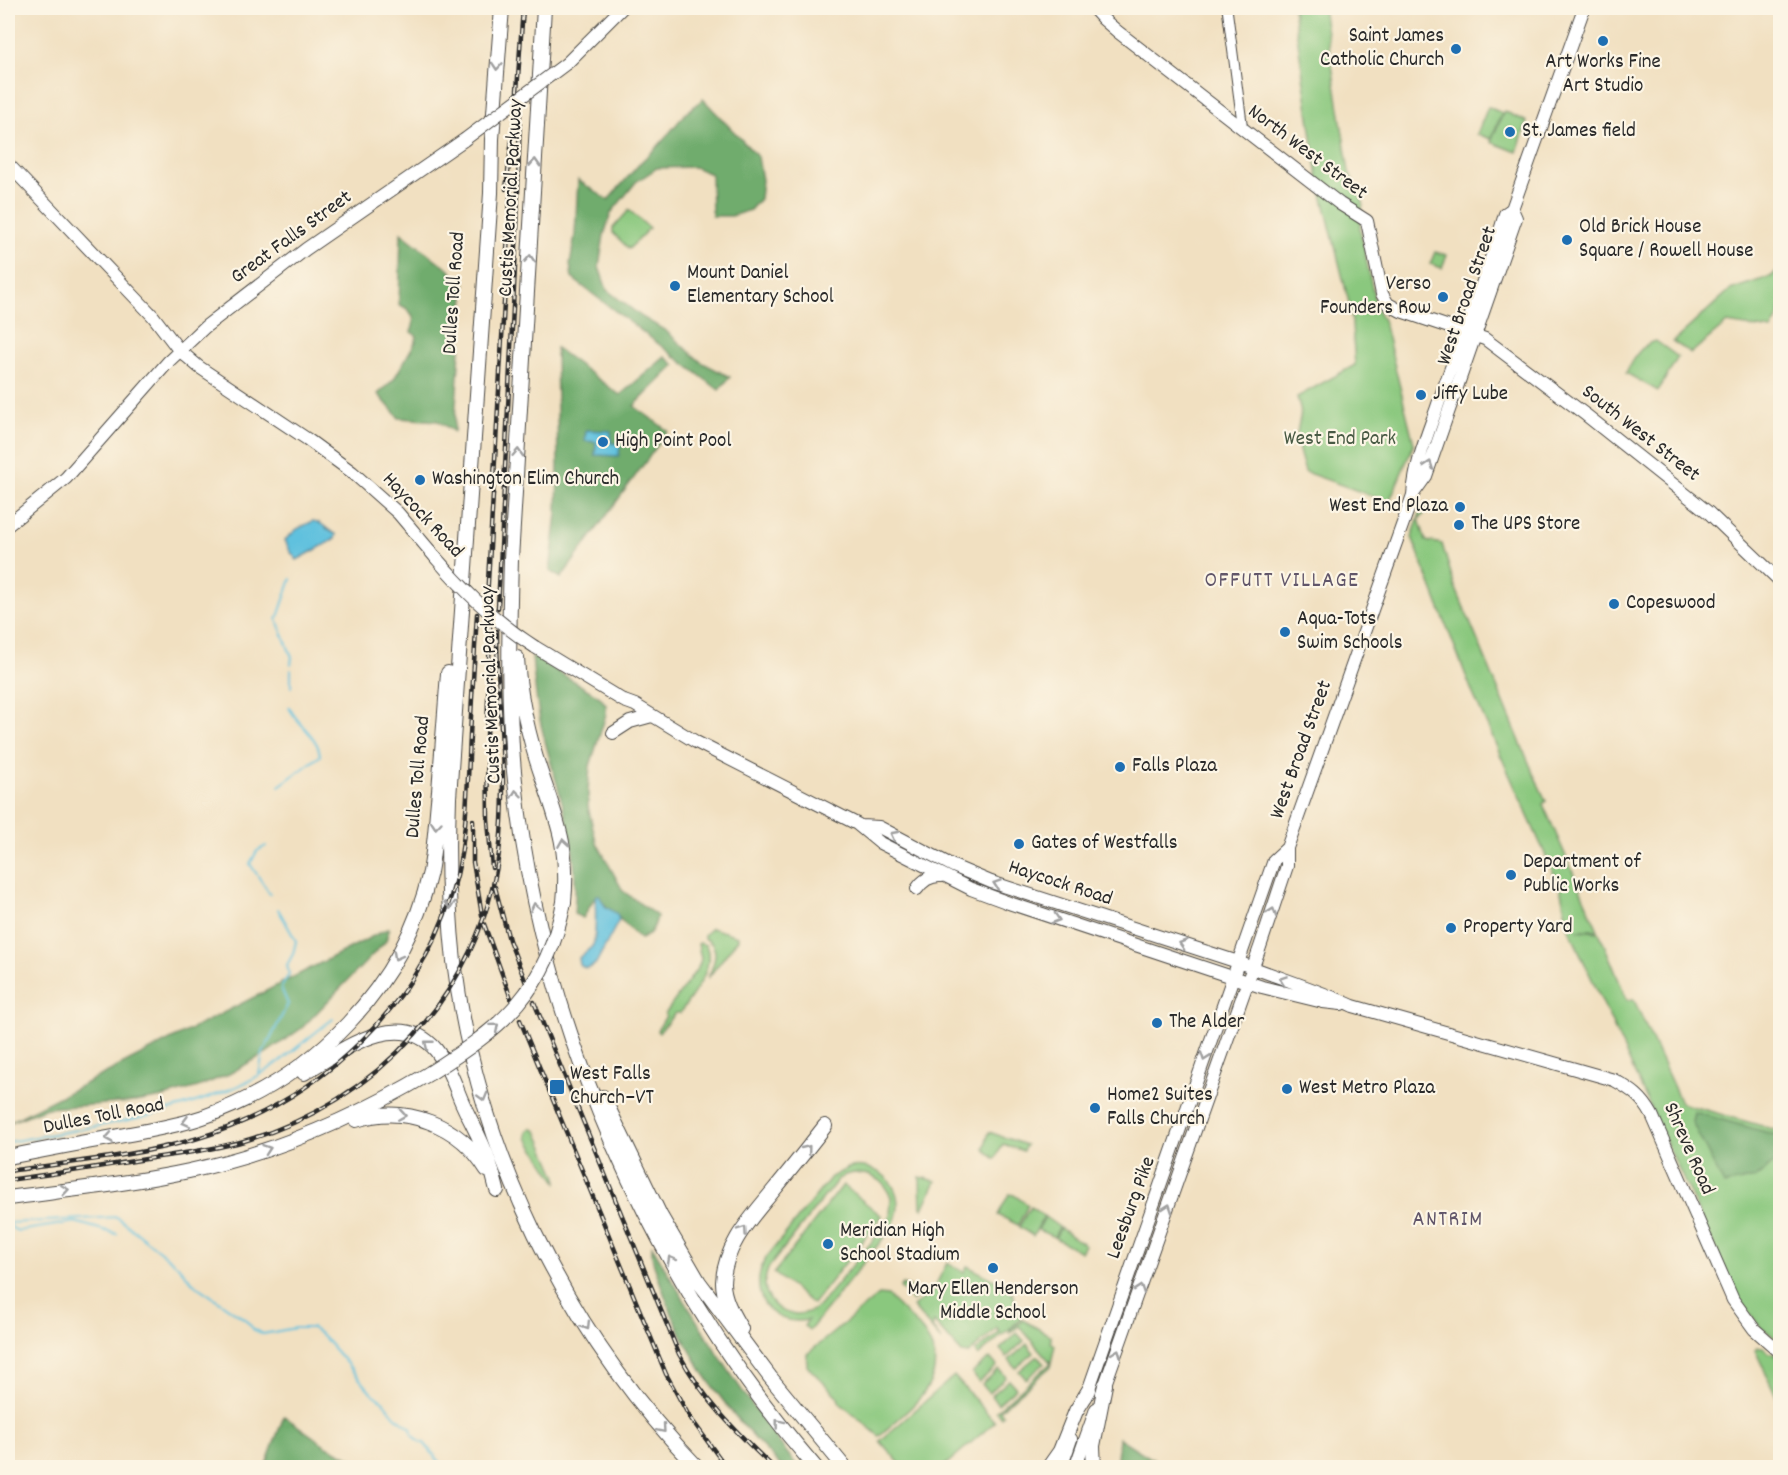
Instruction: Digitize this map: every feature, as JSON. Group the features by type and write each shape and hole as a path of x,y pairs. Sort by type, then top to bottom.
{"highway":[{"name":"Custis Memorial Parkway","path":"502,8 449,798 449,892 458,984 478,1078 496,1138 509,1175 541,1246 589,1332 628,1389 663,1431 698,1467"},
{"name":"Custis Memorial Parkway","path":"544,8 511,560 508,659 512,745 525,852 549,962 567,1024 624,1168 657,1235 692,1298 732,1360 816,1467"},
{"name":"Dulles Toll Road","path":"8,1156 169,1126 229,1107 272,1085 329,1043 355,1016 379,986 414,922 426,887 435,839 484,192 492,139"},
{"path":"8,1198 136,1181 189,1171 245,1157 306,1135 362,1110 430,1073 490,1032 522,1001 546,961 556,936 564,902 566,867 562,835 530,738 518,671 516,643 518,561 514,512"},
{"path":"549,962 564,994 582,1050 669,1233 704,1290 770,1377 845,1467"},
{"path":"229,1107 272,1091 363,1039 391,1032 414,1035 431,1045 447,1068 488,1157 497,1190 482,1161 462,1140 436,1124 420,1118 392,1113 380,1114 356,1120 334,1130 306,1135"},
{"path":"770,1377 740,1328 726,1298 723,1281 726,1263 741,1232 825,1126"},
{"path":"1094,1467 1094,1446 1105,1385"},
{"path":"1048,1467 1060,1451 1076,1411 1089,1390"},
{"path":"830,1448 851,1467"}],"main road":[{"name":"Great Falls Street","path":"8,525 66,478 180,350 205,327 288,262 464,140 567,63 622,8"},
{"name":"North West Street","path":"1094,8 1107,22 1243,130 1340,204 1367,221 1382,294 1388,304 1401,311 1469,334"},
{"name":"West Broad Street","path":"1253,968 1287,866 1287,848 1413,495 1415,473 1469,334 1505,214 1512,209 1584,8"},
{"name":"Haycock Road","path":"8,164 153,316 180,350 208,373 352,472 398,513 483,608 536,647 595,685 705,746 861,826 880,843 942,876 1011,904 1233,976"},
{"name":"South West Street","path":"1469,334 1485,339 1683,492 1717,520 1780,581"},
{"path":"613,733 630,722 652,716"},
{"name":"Haycock Road","path":"861,826 879,827 936,858 991,882 1253,968"},
{"name":"West Broad Street","path":"1238,962 1274,860 1287,848"},
{"path":"917,889 924,880 942,876"},
{"name":"Leesburg Pike","path":"1061,1467 1238,962"},
{"name":"Leesburg Pike","path":"1075,1467 1253,968"},
{"name":"Shreve Road","path":"1253,968 1329,994 1353,1006"},
{"name":"Shreve Road","path":"1233,976 1323,1002 1353,1006 1614,1080 1634,1091 1646,1103 1652,1115 1732,1300 1754,1329 1780,1352"}],"street":[{"path":"1227,8 1243,130"}],"green space":[{"name":"West End Park","path":"1293,8 1323,8 1349,172 1363,202 1360,229 1376,307 1384,322 1414,444 1389,502 1305,472 1298,448 1297,434 1301,413 1297,397 1355,365 1351,311 1318,178"},
{"path":"703,99 758,157 762,180 760,199 750,210 732,216 712,216 711,174 694,167 657,168 636,182 611,213 604,235 599,267 607,290 642,317 666,331 701,362 730,377 719,390 572,278 570,264 575,235 578,180 608,200 685,114"},
{"path":"1488,107 1502,113 1491,139 1477,134"},
{"name":"St. James field","path":"1504,111 1527,122 1517,152 1491,142"},
{"path":"629,210 649,228 629,249 613,233 613,228"},
{"path":"401,233 451,271 451,276 465,283 454,432 438,421 399,418 378,394 394,379 417,336 411,332 412,315 399,305"},
{"path":"1435,252 1447,255 1442,268 1430,264"},
{"path":"1780,267 1780,314 1771,330 1727,323 1691,353 1673,342 1730,290 1772,276"},
{"path":"1656,341 1678,357 1658,391 1626,373 1642,349"},
{"path":"556,348 620,395 665,357 675,365 634,406 668,431 561,578 550,571 557,514"},
{"path":"1423,505 1426,507 1426,512 1419,519 1426,541 1442,544 1454,584 1546,801 1543,804 1598,930 1577,930 1599,932 1627,1000 1634,1000 1681,1103 1780,1131 1780,1341 1761,1328 1737,1297 1569,929 1561,892 1554,874 1473,694 1412,537"},
{"path":"532,656 600,697 606,705 606,715 590,766 588,807 596,841 623,891 657,916 652,930 644,938 640,939 595,897 583,918 574,914 575,888 571,841 540,720"},
{"path":"389,928 386,941 302,1028 266,1053 229,1074 198,1087 163,1097 135,1102 47,1108 8,1123"},
{"path":"711,928 738,936 738,939 708,978 715,950 704,935"},
{"path":"698,944 706,945 708,954 708,963 701,981 680,1013 675,1013 659,1033 657,1031 665,1014 699,966 701,959"},
{"path":"1694,1112 1780,1136 1780,1159 1755,1178 1724,1185 1692,1122"},
{"path":"531,1128 537,1131 557,1177 557,1182 527,1138 527,1131"},
{"path":"989,1132 1026,1145 1023,1151 1003,1144 995,1159 984,1149"},
{"path":"850,1167 875,1170 892,1185 897,1195 898,1207 889,1231 810,1330 804,1326 808,1320 794,1321 772,1313 760,1294 760,1270 766,1258 831,1177","holes":["854,1173 870,1175 883,1183 891,1197 890,1216 884,1227 819,1306 808,1312 797,1314 777,1308 766,1291 765,1279 769,1267 836,1182 845,1175"]},
{"path":"920,1177 936,1181 923,1209 921,1208"},
{"path":"843,1185 882,1216 813,1304 774,1273"},
{"path":"1009,1194 1028,1205 1018,1225 998,1215"},
{"path":"1030,1207 1044,1216 1033,1236 1019,1227"},
{"path":"1045,1217 1059,1227 1054,1237 1038,1230"},
{"path":"1060,1228 1085,1245 1081,1252 1055,1238"},
{"path":"652,1246 721,1359 758,1414 798,1467 782,1467 744,1426 711,1384 696,1361 671,1312 654,1266"},
{"path":"947,1263 964,1272 967,1266 991,1278 1009,1289 1015,1299 1021,1319 978,1356 975,1352 1000,1332 997,1328 968,1354 962,1353 934,1322 932,1328 942,1341 913,1307 932,1292"},
{"path":"902,1284 920,1292 912,1302 900,1287"},
{"path":"879,1295 888,1296 924,1333 932,1350 935,1365 932,1379 925,1392 879,1436 840,1403 837,1396 807,1366 807,1354"},
{"path":"1023,1320 1051,1336 1051,1342 1055,1345 1051,1363 1019,1326 1010,1333 1009,1331"},
{"path":"1017,1333 1024,1341 1007,1357 1000,1349"},
{"path":"1027,1344 1034,1353 1016,1368 1009,1360"},
{"path":"1764,1348 1780,1360 1780,1404 1755,1350"},
{"path":"1037,1356 1044,1364 1026,1379 1019,1371"},
{"path":"990,1358 997,1366 979,1382 972,1373"},
{"path":"1051,1363 1050,1367 1000,1410 1003,1415 1001,1417 996,1411"},
{"path":"999,1369 1006,1377 989,1393 982,1384"},
{"path":"954,1376 995,1422 943,1467 903,1467 880,1441"},
{"path":"1009,1380 1016,1388 998,1404 991,1396"},
{"path":"284,1416 325,1445 368,1467 265,1467"},
{"path":"1119,1438 1165,1467 1122,1467 1117,1458"}],"water":[{"name":"High Point Pool","path":"586,430 611,431 611,443 620,444 619,456 595,455 596,442 585,441"},
{"path":"313,521 336,534 335,539 297,560 285,540 297,529"},
{"path":"597,895 605,906 617,914 619,920 596,963 586,968 580,965 579,958 593,945 595,897"}],"waterway":[{"path":"291,579 277,620 292,657 291,664"},
{"path":"291,670 291,687"},
{"path":"279,786 320,756 316,742 289,707"},
{"path":"266,846 257,851 250,864 270,894"},
{"path":"259,1074 263,1053 288,1004 281,988 289,974 287,965 296,941 278,909"},
{"path":"8,1142 126,1121 212,1096 266,1071 333,1019"},
{"path":"8,1221 9,1223 117,1217 177,1265 195,1285 246,1320 254,1330 263,1334 295,1328 312,1328 323,1336 372,1393 411,1428 412,1434 424,1443 444,1467"},
{"path":"9,1223 18,1231 75,1222 117,1234"}],"railway":[{"path":"517,91 523,8"},
{"path":"498,608 517,227 520,112"},
{"path":"506,189 512,139"},
{"path":"487,599 511,181"},
{"path":"8,1171 149,1150 195,1139 241,1122 284,1100 324,1073 361,1042 393,1005 420,965 442,922 457,875 466,817 477,614"},
{"path":"490,626 487,739 488,820 492,868"},
{"path":"8,1180 195,1152 244,1141 293,1123 338,1099 379,1069 415,1034 445,995 470,951 488,904 499,853 503,769 497,631"},
{"path":"473,820 473,862 482,915"},
{"path":"495,887 509,940 528,988"},
{"path":"484,924 513,1004"},
{"path":"534,1002 679,1354 710,1401 774,1468"},
{"path":"520,1020 666,1374 689,1416 727,1468"}],"place":[{"name":"Art Works Fine Art Studio","path":"1603,41"},
{"name":"Saint James Catholic Church","path":"1456,49"},
{"name":"St. James field","path":"1510,132"},
{"name":"Old Brick House Square / Rowell House","path":"1567,240"},
{"name":"Mount Daniel Elementary School","path":"675,286"},
{"name":"Verso Founders Row","path":"1443,297"},
{"name":"Jiffy Lube","path":"1421,395"},
{"name":"High Point Pool","path":"603,442"},
{"name":"Washington Elim Church","path":"420,480"},
{"name":"West End Plaza","path":"1460,507"},
{"name":"The UPS Store","path":"1459,525"},
{"name":"Copeswood","path":"1614,604"},
{"name":"Aqua-Tots Swim Schools","path":"1285,632"},
{"name":"Falls Plaza","path":"1120,767"},
{"name":"Gates of Westfalls","path":"1019,844"},
{"name":"Department of Public Works","path":"1511,875"},
{"name":"Property Yard","path":"1451,928"},
{"name":"The Alder","path":"1157,1023"},
{"name":"West Falls Church–VT","path":"557,1087"},
{"name":"West Metro Plaza","path":"1287,1089"},
{"name":"Home2 Suites Falls Church","path":"1095,1108"},
{"name":"Meridian High School Stadium","path":"828,1244"},
{"name":"Mary Ellen Henderson Middle School","path":"993,1268"}],"district":[{"name":"OFFUTT VILLAGE","path":"1282,581"},
{"name":"ANTRIM","path":"1448,1220"}]}
